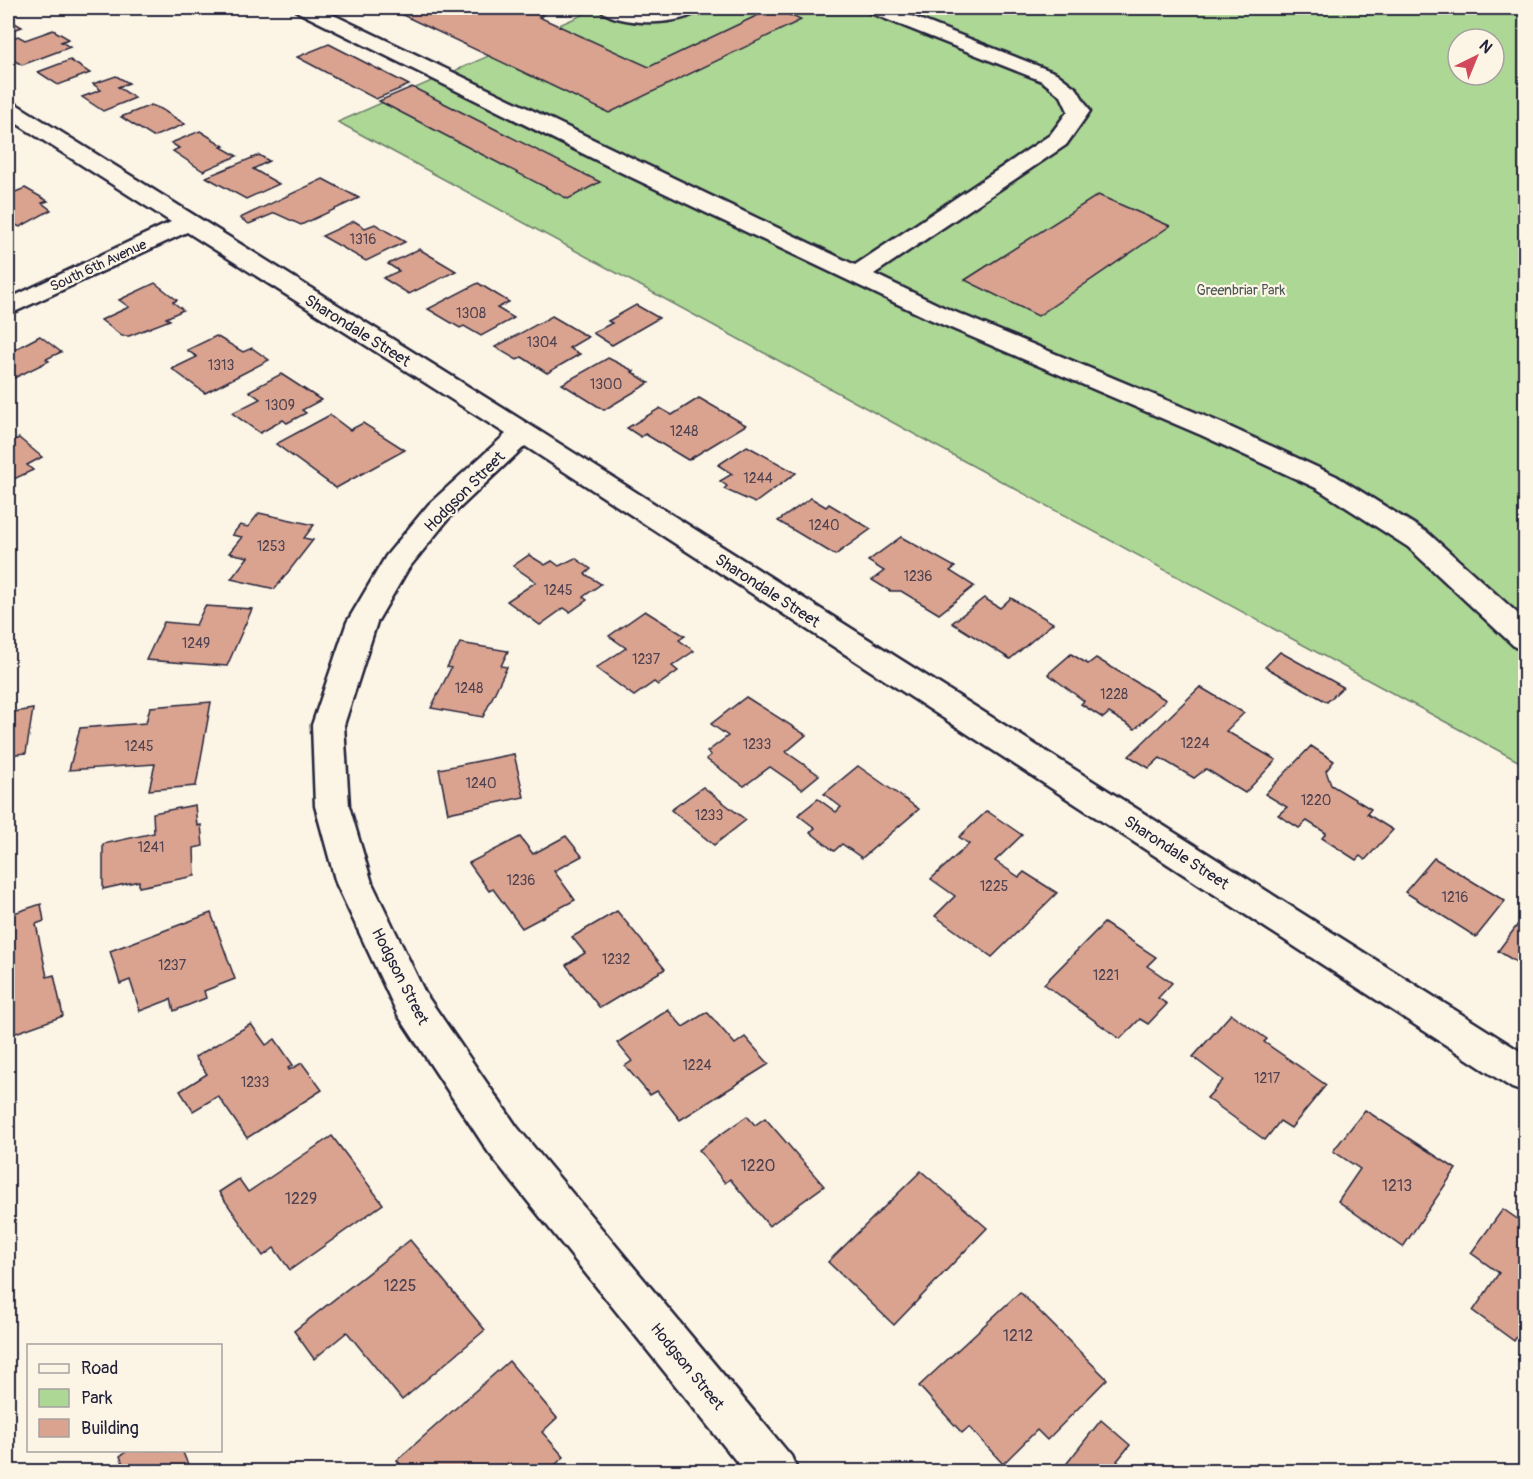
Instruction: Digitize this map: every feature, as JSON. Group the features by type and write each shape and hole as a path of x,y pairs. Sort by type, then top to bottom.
{"street":[{"path":"305,8 620,163 934,312 1211,429 1326,482 1418,540 1526,639"},
{"path":"609,8 641,17 662,17 691,8"},
{"path":"856,275 1058,140 1079,111 1070,93 1049,77 875,8"},
{"name":"Sharondale Street","path":"8,109 523,433 1526,1076"},
{"name":"South 6th Avenue","path":"8,308 188,223"},
{"name":"Hodgson Street","path":"523,433 439,511 397,563 362,622 328,725 333,806 354,883 418,1014 503,1140 775,1472"}],"green space":[{"name":"Greenbriar Park","path":"598,8 1525,8 1525,765 338,122"}],"building":[{"path":"388,8 528,8 543,15 539,17 649,67 773,8 801,20 609,113"},
{"path":"8,19 22,27 8,32"},
{"path":"53,30 69,39 61,42 70,47 22,65 8,57 8,40 18,36 25,40"},
{"path":"329,44 409,85 376,99 297,57"},
{"path":"70,60 90,73 58,85 38,72"},
{"path":"116,76 129,83 118,87 135,98 103,111 82,97 101,90 93,84"},
{"path":"412,87 600,182 568,199 379,101"},
{"path":"151,105 185,124 153,137 121,117"},
{"path":"200,131 237,156 203,171 173,151 179,148 171,143"},
{"path":"259,155 269,161 253,169 279,184 246,199 206,177"},
{"path":"323,179 359,198 301,225 275,213 249,224 240,218"},
{"path":"25,188 48,201 42,203 51,210 20,227 16,225 8,228 8,195"},
{"path":"1098,195 1170,226 1038,316 965,280"},
{"path":"354,221 365,228 375,224 405,242 366,261 322,236"},
{"path":"419,249 456,271 409,294 383,278 399,271 388,264"},
{"path":"155,283 177,300 173,302 183,310 166,318 170,320 129,336 122,336 101,320 129,307 119,300"},
{"path":"478,283 509,302 497,308 514,318 481,336 464,326 460,328 428,309"},
{"path":"636,305 659,318 612,345 593,333 612,323 608,321"},
{"path":"552,316 588,337 569,348 580,354 547,373 522,357 517,360 495,347"},
{"path":"40,336 61,352 46,359 49,361 8,381 8,353"},
{"path":"216,336 243,352 252,348 269,360 205,393 172,369 197,357 187,350"},
{"path":"608,358 634,371 632,372 649,383 604,410 562,384"},
{"path":"281,374 321,400 302,410 306,413 287,423 283,420 260,433 232,413 260,399 249,391"},
{"path":"699,398 746,425 688,460 645,434 641,437 627,428 660,408 672,415"},
{"path":"330,415 350,430 363,423 405,450 336,488 276,444"},
{"path":"19,438 42,457 27,465 33,470 14,479 8,475 8,443"},
{"path":"747,446 796,473 755,503 724,489 727,486 720,481 732,474 718,465"},
{"path":"811,498 826,507 829,504 871,529 835,555 778,521"},
{"path":"259,513 314,525 304,538 313,540 275,589 231,579 248,557 229,553 242,537 232,535 240,525 248,527"},
{"path":"901,537 955,567 950,571 974,586 939,614 901,591 890,591 872,580 884,571 868,561"},
{"path":"529,555 545,565 552,561 559,566 575,558 591,569 585,574 601,584 583,597 587,600 570,612 564,608 540,625 507,601 536,582 513,566"},
{"path":"984,598 1000,608 1011,598 1053,623 1010,659 952,623"},
{"path":"205,606 252,609 227,666 146,660 164,622 196,625"},
{"path":"645,611 685,636 679,640 694,651 672,666 678,671 658,685 654,682 634,696 596,668 626,648 609,636"},
{"path":"460,643 508,651 501,666 507,667 483,717 431,708 451,668 447,667"},
{"path":"1280,652 1343,687 1327,702 1265,667"},
{"path":"1071,654 1088,664 1096,658 1166,700 1135,729 1109,713 1103,718 1081,704 1084,701 1048,674"},
{"path":"1200,687 1244,713 1226,731 1276,760 1245,793 1206,769 1194,778 1160,758 1149,768 1129,756"},
{"path":"746,697 806,735 786,752 819,775 802,789 770,767 744,786 706,759 711,755 707,752 728,736 711,724"},
{"path":"211,702 196,786 149,790 155,764 69,770 80,728 146,723 150,707"},
{"path":"33,709 26,753 8,755 8,713"},
{"path":"1311,746 1334,761 1326,771 1331,785 1371,809 1367,814 1393,830 1365,860 1360,856 1356,860 1322,838 1326,833 1307,821 1299,828 1278,815 1287,807 1265,794"},
{"path":"514,754 524,797 448,813 439,769"},
{"path":"858,766 919,809 862,858 842,844 834,851 810,832 815,828 798,815 818,799 836,812 841,807 824,794"},
{"path":"703,787 746,820 714,845 671,810"},
{"path":"195,805 197,826 201,825 203,846 194,848 195,876 139,887 139,881 103,889 103,844 154,833 153,813"},
{"path":"987,811 1022,835 995,861 1019,877 1024,872 1057,893 992,957 935,916 955,896 931,879 969,844 959,837"},
{"path":"566,836 582,856 554,871 575,900 522,928 493,889 489,891 469,863 520,837 533,854"},
{"path":"1434,858 1505,901 1476,937 1405,892"},
{"path":"41,904 44,921 36,924 47,977 54,975 63,1016 10,1035 8,915"},
{"path":"617,911 665,969 600,1008 566,965 585,953 572,937"},
{"path":"211,913 235,979 204,991 206,998 174,1011 171,999 140,1011 130,980 120,984 110,951"},
{"path":"1524,916 1526,917 1526,968 1498,951"},
{"path":"1104,923 1156,957 1147,966 1172,983 1158,998 1167,1004 1148,1024 1140,1019 1120,1039 1044,984"},
{"path":"668,1010 683,1027 707,1012 735,1044 745,1037 769,1064 680,1120 657,1091 650,1095 625,1066 632,1061 617,1043"},
{"path":"1231,1014 1267,1039 1264,1042 1326,1085 1291,1128 1280,1121 1265,1140 1207,1098 1223,1080 1193,1057"},
{"path":"251,1024 266,1045 275,1039 293,1065 288,1068 289,1070 302,1063 322,1090 247,1138 218,1096 193,1111 180,1091 207,1074 195,1057"},
{"path":"1365,1110 1456,1169 1403,1247 1338,1201 1360,1169 1333,1151"},
{"path":"747,1116 755,1125 765,1118 824,1186 769,1226 730,1179 725,1183 699,1150"},
{"path":"332,1136 383,1204 290,1270 274,1248 263,1256 219,1192 239,1179 248,1192"},
{"path":"921,1171 987,1228 894,1325 828,1262"},
{"path":"1503,1209 1526,1225 1526,1338 1519,1333 1514,1341 1473,1311 1499,1273 1471,1253"},
{"path":"410,1240 485,1330 402,1400 347,1332 314,1359 294,1331"},
{"path":"1020,1292 1107,1379 1047,1440 1037,1430 1003,1464 969,1427 962,1433 919,1386"},
{"path":"509,1361 557,1418 542,1432 564,1457 547,1472 406,1472 397,1460"},
{"path":"1101,1420 1130,1445 1117,1461 1130,1472 1060,1472"},
{"path":"126,1452 183,1452 191,1472 126,1472 120,1456"}]}
